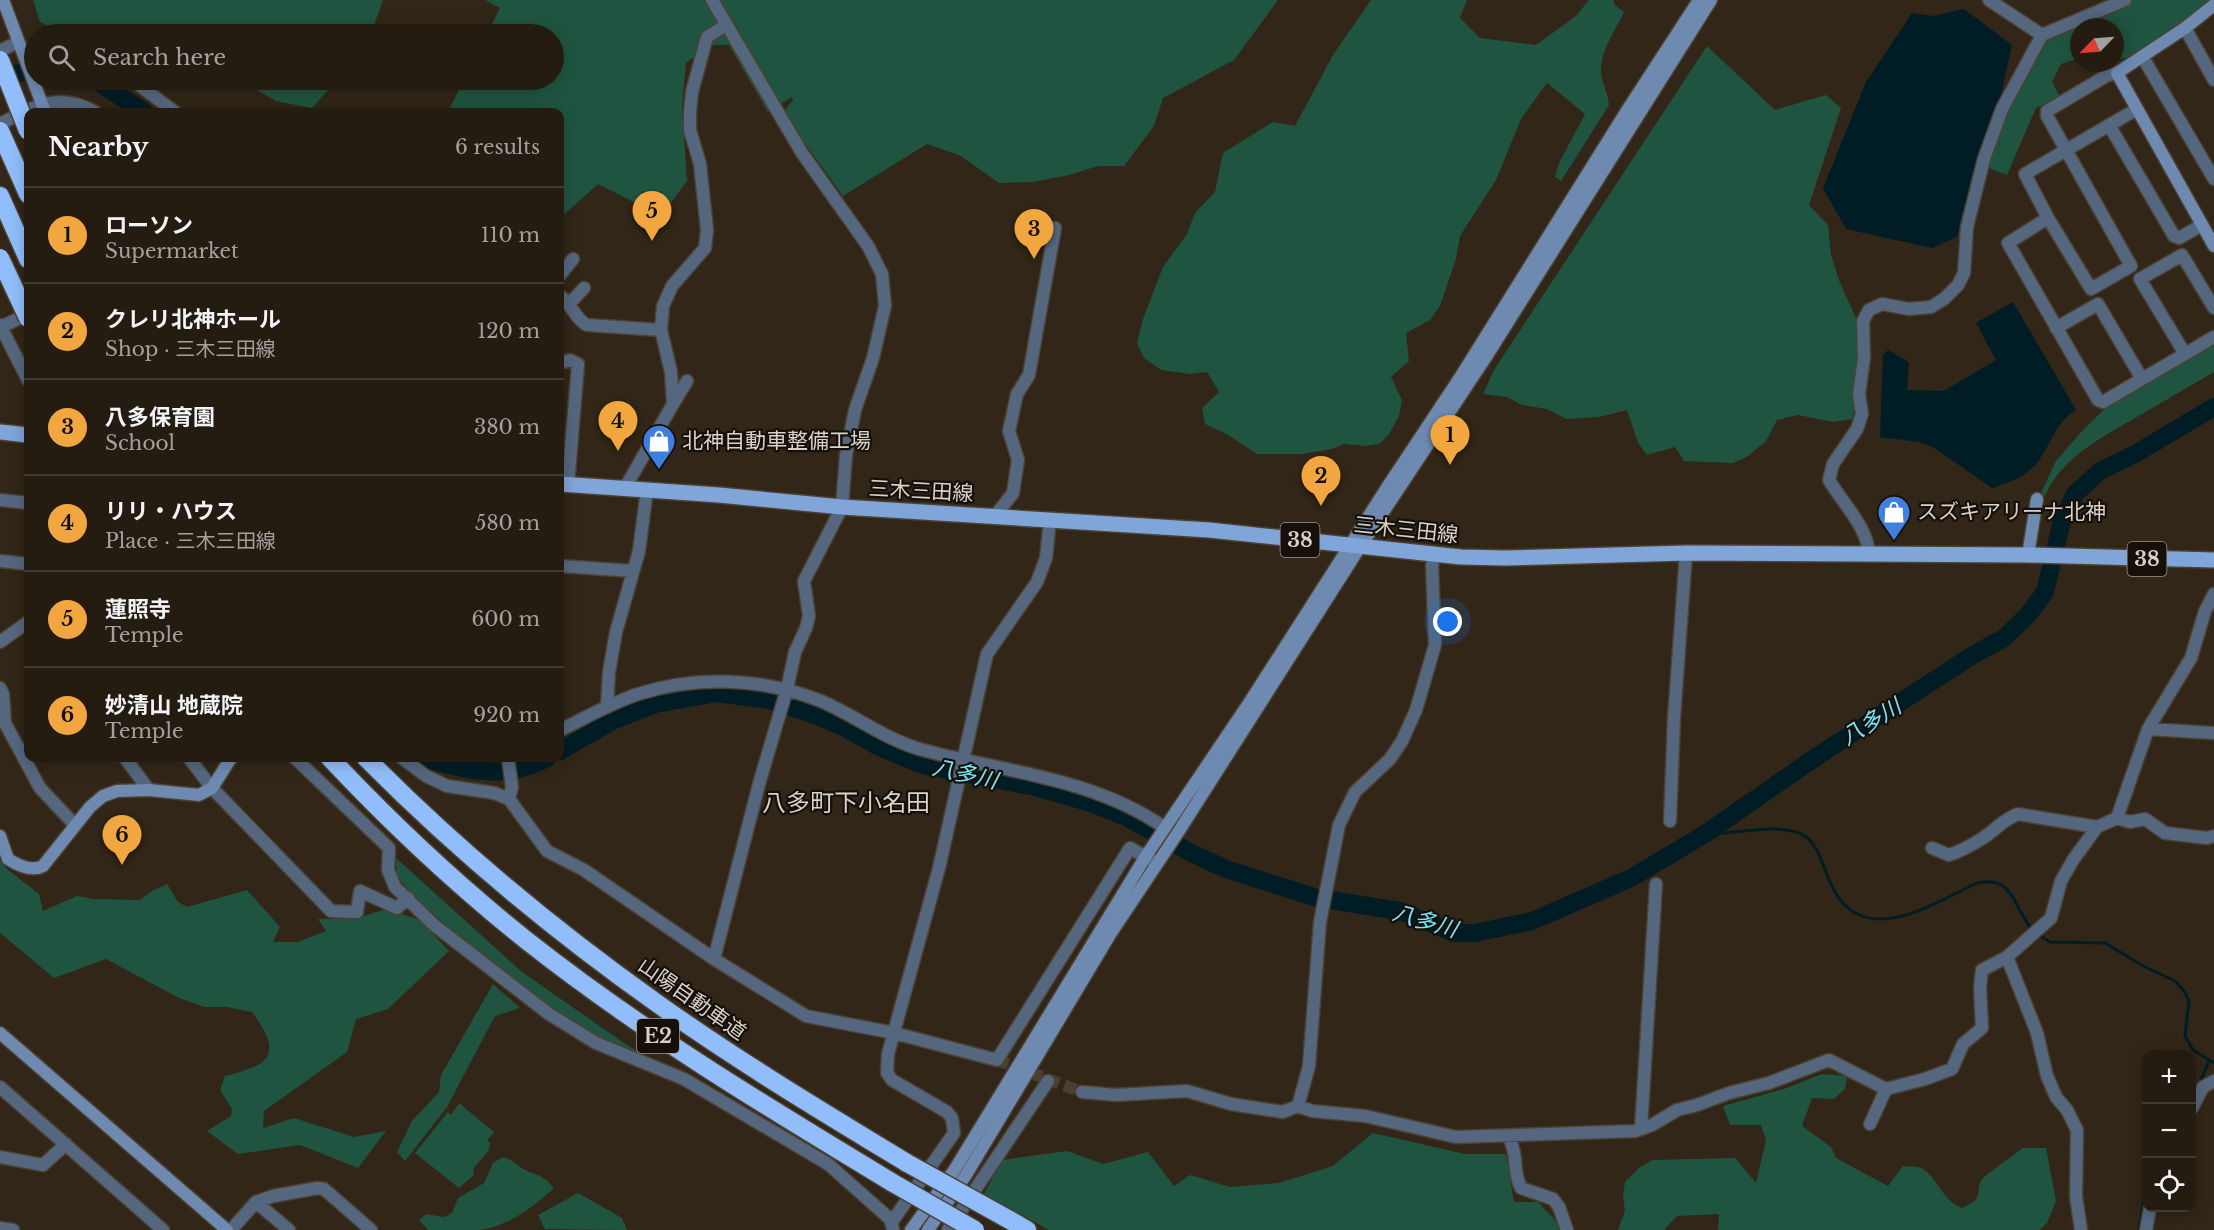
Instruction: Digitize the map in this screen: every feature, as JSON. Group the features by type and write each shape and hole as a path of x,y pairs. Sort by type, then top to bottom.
{"highway":[{"path":"0,60 24,121"},
{"path":"0,131 24,185"},
{"path":"0,196 24,250"},
{"path":"0,258 24,308"},
{"path":"0,279 24,324"},
{"name":"E2","path":"326,762 440,866 527,940 643,1025 769,1108 975,1230"},
{"name":"E2","path":"334,762 389,820"},
{"name":"山陽自動車道","path":"372,762 455,845 545,919 658,1004 779,1085 907,1163 1021,1227"}],"main road":[{"path":"0,432 24,435"},
{"name":"三木三田線","path":"564,484 842,507 1209,530 1434,555 1505,558 1686,553 2214,560"}],"street":[{"path":"3,0 18,42 24,49"},
{"path":"712,0 802,153 868,246 882,274 885,306 873,358 855,410 846,455 842,507 804,581 809,616 807,628 795,652 714,959"},
{"path":"911,1230 955,1169 1151,860 1177,834 1461,376 1699,0"},
{"path":"928,1230 966,1176 1111,933 1151,860 1165,828 1355,546 1486,357 1711,0"},
{"path":"1989,0 2042,35"},
{"path":"1869,555 1869,543 1860,525 1829,480 1833,464 1857,429 1862,414 1859,394 1864,358 1863,321 1869,310 1882,303 1909,309 1931,307 1959,285 1964,273 1967,226 1984,159 2002,109 2042,35 2107,3 2125,0"},
{"path":"2137,109 2067,150 2025,174 2091,290 2131,266 2067,150 2047,116 2047,111 2106,76 2118,73 2185,28 2214,5"},
{"path":"673,404 671,372 661,330 663,306 672,286 705,248 707,230 700,164 690,130 692,92 707,37 726,25"},
{"path":"2185,28 2214,80"},
{"path":"0,51 18,42"},
{"path":"2142,56 2214,179"},
{"path":"2118,73 2213,243"},
{"path":"38,90 43,108 59,100 88,108"},
{"path":"145,90 170,108"},
{"path":"0,124 24,115"},
{"path":"2109,125 2174,236 2179,238 2202,225"},
{"path":"2048,218 2008,243 2098,400 2103,402 2214,337"},
{"path":"995,516 1013,493 1018,460 1010,431 1017,394 1029,375 1056,228"},
{"path":"2186,354 2140,279 2182,255 2214,308"},
{"path":"564,270 573,259"},
{"path":"570,303 584,288"},
{"path":"564,299 570,303 579,321 587,325 661,330"},
{"path":"2056,328 2098,304 2142,379"},
{"path":"24,317 0,326 24,372"},
{"path":"564,362 570,360 578,364 573,427 564,484"},
{"path":"625,488 687,381"},
{"path":"564,426 573,427"},
{"path":"607,707 609,672 616,632 639,551 647,490"},
{"path":"2035,556 2037,499"},
{"path":"0,500 24,503"},
{"path":"892,1226 954,1133 952,1118 947,1112 892,1080 888,1073 888,1054 939,868 987,654 1037,582 1046,558 1050,520"},
{"path":"1670,821 1674,718 1686,553"},
{"path":"1298,1106 1310,1066 1320,922 1339,825 1355,792 1390,759 1402,741 1419,701 1435,645 1432,566 1434,555"},
{"path":"0,561 24,564"},
{"path":"564,566 633,571"},
{"path":"2117,818 2148,729 2191,658 2205,611 2214,594"},
{"path":"0,642 24,627"},
{"path":"564,728 637,694 665,687 701,682 744,682 787,689 848,714 895,741 922,750 1077,786 1136,810 1165,828"},
{"path":"0,688 3,694 5,723 24,758"},
{"path":"2148,729 2214,733"},
{"path":"26,762 40,788 75,825"},
{"path":"128,762 148,790"},
{"path":"192,762 212,788 331,911 357,912 360,891 397,908 408,898"},
{"path":"0,836 8,859 29,869 37,869 43,866 90,807 103,796 117,791 148,790 199,795 212,788 228,762"},
{"path":"299,762 388,848 388,870 395,887 434,925 549,1014 596,1043 684,1079 828,1164 890,1219 892,1226"},
{"path":"407,762 426,776 447,786 494,793 511,793"},
{"path":"508,762 511,793 547,851 584,870 714,959 806,1017 894,1033 997,1060 1130,848 1151,860"},
{"path":"1932,848 1949,855 1961,851 2008,818 2018,814 2097,826 2117,818 2130,822 2145,819 2165,833 2207,838 2214,836"},
{"path":"1082,1092 1116,1095 1187,1091 1231,1104 1283,1112 1298,1106 1312,1111 1365,1116 1456,1137 1482,1134 1508,1136 1636,1131 1652,1125 1677,1110 1769,1083 1829,1060 1886,1089 1924,1079 1952,1068 1962,1044 1982,1028 1980,988 1982,970 2007,957 2051,918 2061,881 2097,826"},
{"path":"1641,1129 1656,884"},
{"path":"2007,957 2037,1033 2047,1076 2056,1097 2067,1110 2077,1130 2076,1196 2081,1230"},
{"path":"0,1033 229,1230 256,1202 273,1196 318,1188 324,1189 371,1230"},
{"path":"948,1230 1048,1081"},
{"path":"2194,1104 2203,1087 2214,1081"},
{"path":"0,1087 161,1229"},
{"path":"1870,1124 1886,1089"},
{"path":"1508,1136 1516,1155 1516,1178 1521,1188 1553,1199 1567,1230"},
{"path":"0,1157 43,1166 66,1144"},
{"path":"256,1202 290,1230"},
{"path":"2146,1230 2149,1212"},
{"path":"0,1228 13,1230"}],"green space":[{"path":"33,0 383,0 375,24 44,24 40,22"},
{"path":"485,0 1278,0 1234,60 1163,98 1154,126 1124,166 1098,166 1069,175 1033,182 999,183 961,156 927,144 843,196 783,113 793,100 792,97 768,112 729,45 710,45 686,63 682,105 687,181 661,216 598,184 564,214 564,108 450,108 459,90 564,90 564,24 492,24 500,8"},
{"path":"1371,0 1467,0 1460,18 1480,38 1536,45 1576,16 1589,0 1613,0 1615,5 1624,12 1603,55 1601,75 1609,105 1561,181 1555,177 1559,163 1585,114 1547,83 1521,119 1496,180 1460,236 1456,259 1440,306 1430,320 1406,333 1409,361 1391,377 1402,400 1399,416 1389,434 1379,444 1366,446 1344,444 1332,449 1302,454 1257,454 1228,435 1205,424 1202,408 1219,392 1207,372 1190,374 1161,370 1144,358 1137,343 1143,319 1163,267 1187,234 1195,213 1215,192 1223,153 1273,122 1295,126 1333,55"},
{"path":"2129,0 2214,0 2154,45 2124,58 2124,18 2090,18"},
{"path":"2070,27 2070,61 2061,64 2052,82 2060,97 2036,108 2007,175 1986,167 2002,121 2046,38"},
{"path":"1707,46 1775,110 1826,95 1841,108 1809,205 1828,225 1831,255 1840,283 1857,320 1857,373 1853,419 1833,422 1798,415 1777,420 1766,441 1748,456 1733,463 1684,461 1675,447 1647,455 1638,443 1627,410 1599,417 1566,419 1547,409 1522,405 1507,397 1483,394 1494,370"},
{"path":"257,90 328,90 312,108 276,101"},
{"path":"2214,345 2214,372 2086,448 2062,469 2045,496 2041,493 2056,461 2111,403"},
{"path":"396,858 522,972 624,1043 674,1074 591,1038 493,969 413,895 397,877"},
{"path":"0,860 7,869 39,894 43,911 77,896 93,899 140,900 167,884 178,902 187,907 247,890 280,927 273,942 298,942 326,931 318,919 358,918 386,909 420,920 449,951 388,1009 356,1019 347,1052 264,1111 263,1128 294,1118 354,1137 386,1131 358,1168 300,1145 238,1154 207,1131 231,1116 232,1109 220,1090 225,1076 253,1067 267,1056 268,1039 252,1012 227,1007 205,1007 179,998 106,959 54,978 0,933"},
{"path":"493,984 520,1008 495,1016 447,1107 405,1161 397,1152 412,1121 439,1092 441,1075"},
{"path":"1822,1074 1847,1076 1845,1089 1834,1099 1812,1098 1802,1126 1831,1147 1836,1158 1888,1186 1903,1166 1918,1167 1930,1175 1949,1199 1962,1208 1975,1200 1985,1176 2023,1148 2046,1148 2056,1201 2047,1223 2039,1230 1718,1230 1719,1214 1677,1216 1664,1230 1618,1230 1625,1211 1623,1196 1625,1182 1640,1167 1653,1160 1735,1158 1756,1183 1766,1140 1761,1125 1730,1125 1723,1106 1784,1089"},
{"path":"459,1103 494,1132 487,1141 490,1143 489,1150 473,1169 474,1175 459,1188 415,1153 448,1112 451,1115"},
{"path":"1373,1133 1465,1154 1506,1154 1514,1202 1538,1202 1555,1220 1560,1230 1049,1230 984,1194 1002,1160 1067,1151 1103,1164 1148,1152 1174,1186 1190,1175 1230,1187 1279,1183 1333,1166"},
{"path":"503,1157 544,1178 554,1188 520,1215 490,1228 428,1230 419,1220 426,1214 444,1217 452,1213 458,1198 484,1183 493,1163"},
{"path":"578,1193 622,1218 627,1230 545,1229 538,1215"}],"water":[{"path":"1964,9 2012,45 1995,122 1957,237 1932,248 1846,229 1823,188 1866,82 1912,13 1933,16"},
{"path":"2013,302 2076,410 2063,420 2033,468 2016,479 1992,488 1933,447 1919,442 1880,437 1883,355 1888,350 1909,362 1907,390 1944,391 1996,360 1976,323"}],"waterway":[{"name":"八多川","path":"0,77 24,72"},
{"name":"八多川","path":"110,90 138,108"},
{"name":"八多川","path":"564,749 614,720 655,704 717,693 769,700 841,726 877,746 922,765 1035,787 1088,802 1126,817 1189,852 1226,869 1317,898 1400,911 1454,933 1475,933 1532,921 1631,878 1705,834 1819,755 1973,655 2004,638 2027,616 2045,592 2062,521 2075,494 2100,471 2135,454 2214,407"},
{"name":"八多川","path":"438,762 461,768 490,771 518,769 539,762"},
{"path":"1705,834 1770,829 1795,832 1805,836 1818,852 1831,884 1844,904 1860,915 1879,919 1898,917 1939,902 1977,883 1989,882 1999,884 2012,895 2032,929"},
{"path":"2037,934 2050,942 2105,943 2143,966 2175,981 2189,1001 2185,1036 2193,1050 2214,1063"},
{"path":"2199,1084 2209,1061"},
{"path":"2139,1230 2142,1212"}],"tunnel":[{"path":"997,1060 1082,1092"}],"place":[{"name":"蓮照寺","path":"652,241"},
{"name":"八多保育園","path":"1034,259"},
{"name":"リリ・ハウス","path":"618,451"},
{"name":"ローソン","path":"1450,465"},
{"name":"北神自動車整備工場","path":"659,470"},
{"name":"クレリ北神ホール","path":"1321,506"},
{"name":"スズキアリーナ北神","path":"1894,541"},
{"name":"妙清山 地蔵院","path":"122,865"}],"district":[{"name":"八多町下小名田","path":"846,802"}]}
